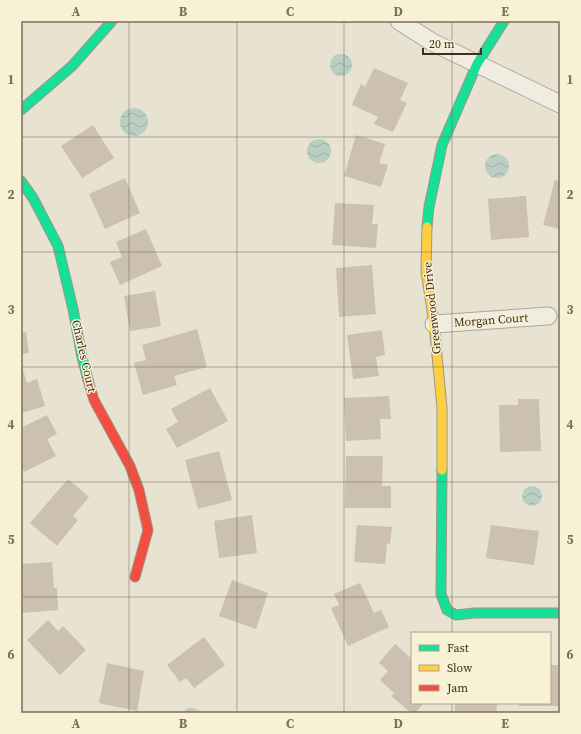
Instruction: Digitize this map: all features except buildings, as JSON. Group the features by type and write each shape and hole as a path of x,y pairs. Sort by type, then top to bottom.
{"street":[{"path":"21,110 72,66 112,21"},
{"path":"399,21 432,42 560,104"},
{"name":"Greenwood Drive","path":"504,21 477,64 442,145 429,207 426,238 426,271 434,324 442,408 441,594 447,610 456,615 474,613 560,613"},
{"name":"Charles Court","path":"21,182 33,198 58,246 73,309 82,357 94,400 130,466 139,490 148,530 135,576"},
{"name":"Morgan Court","path":"434,324 548,316"}],"water":[{"path":"337,54 345,54 352,61 352,69 345,76 337,76 330,69 330,61"},
{"path":"134,108 144,112 148,122 144,132 134,136 124,132 120,122 124,112"},
{"path":"319,139 328,142 331,151 328,160 319,163 310,160 307,151 310,142"},
{"path":"497,154 506,157 509,166 506,175 497,178 488,175 485,166 488,157"},
{"path":"528,486 536,486 542,492 542,500 536,506 528,506 522,500 522,492"},
{"path":"188,708 198,710 201,713 182,713"}],"traffic: fast":[{"path":"21,110 72,66 112,21"},
{"path":"427,227 429,207 442,145 477,64 504,21"},
{"path":"21,181 33,198 58,246 88,380"},
{"path":"442,470 441,594 447,610 456,615 474,613 560,613"}],"traffic: slow":[{"path":"427,227 426,271 434,324 442,408 442,470"}],"traffic: jam":[{"path":"88,380 94,400 130,466 139,490 148,530 135,577"}]}
